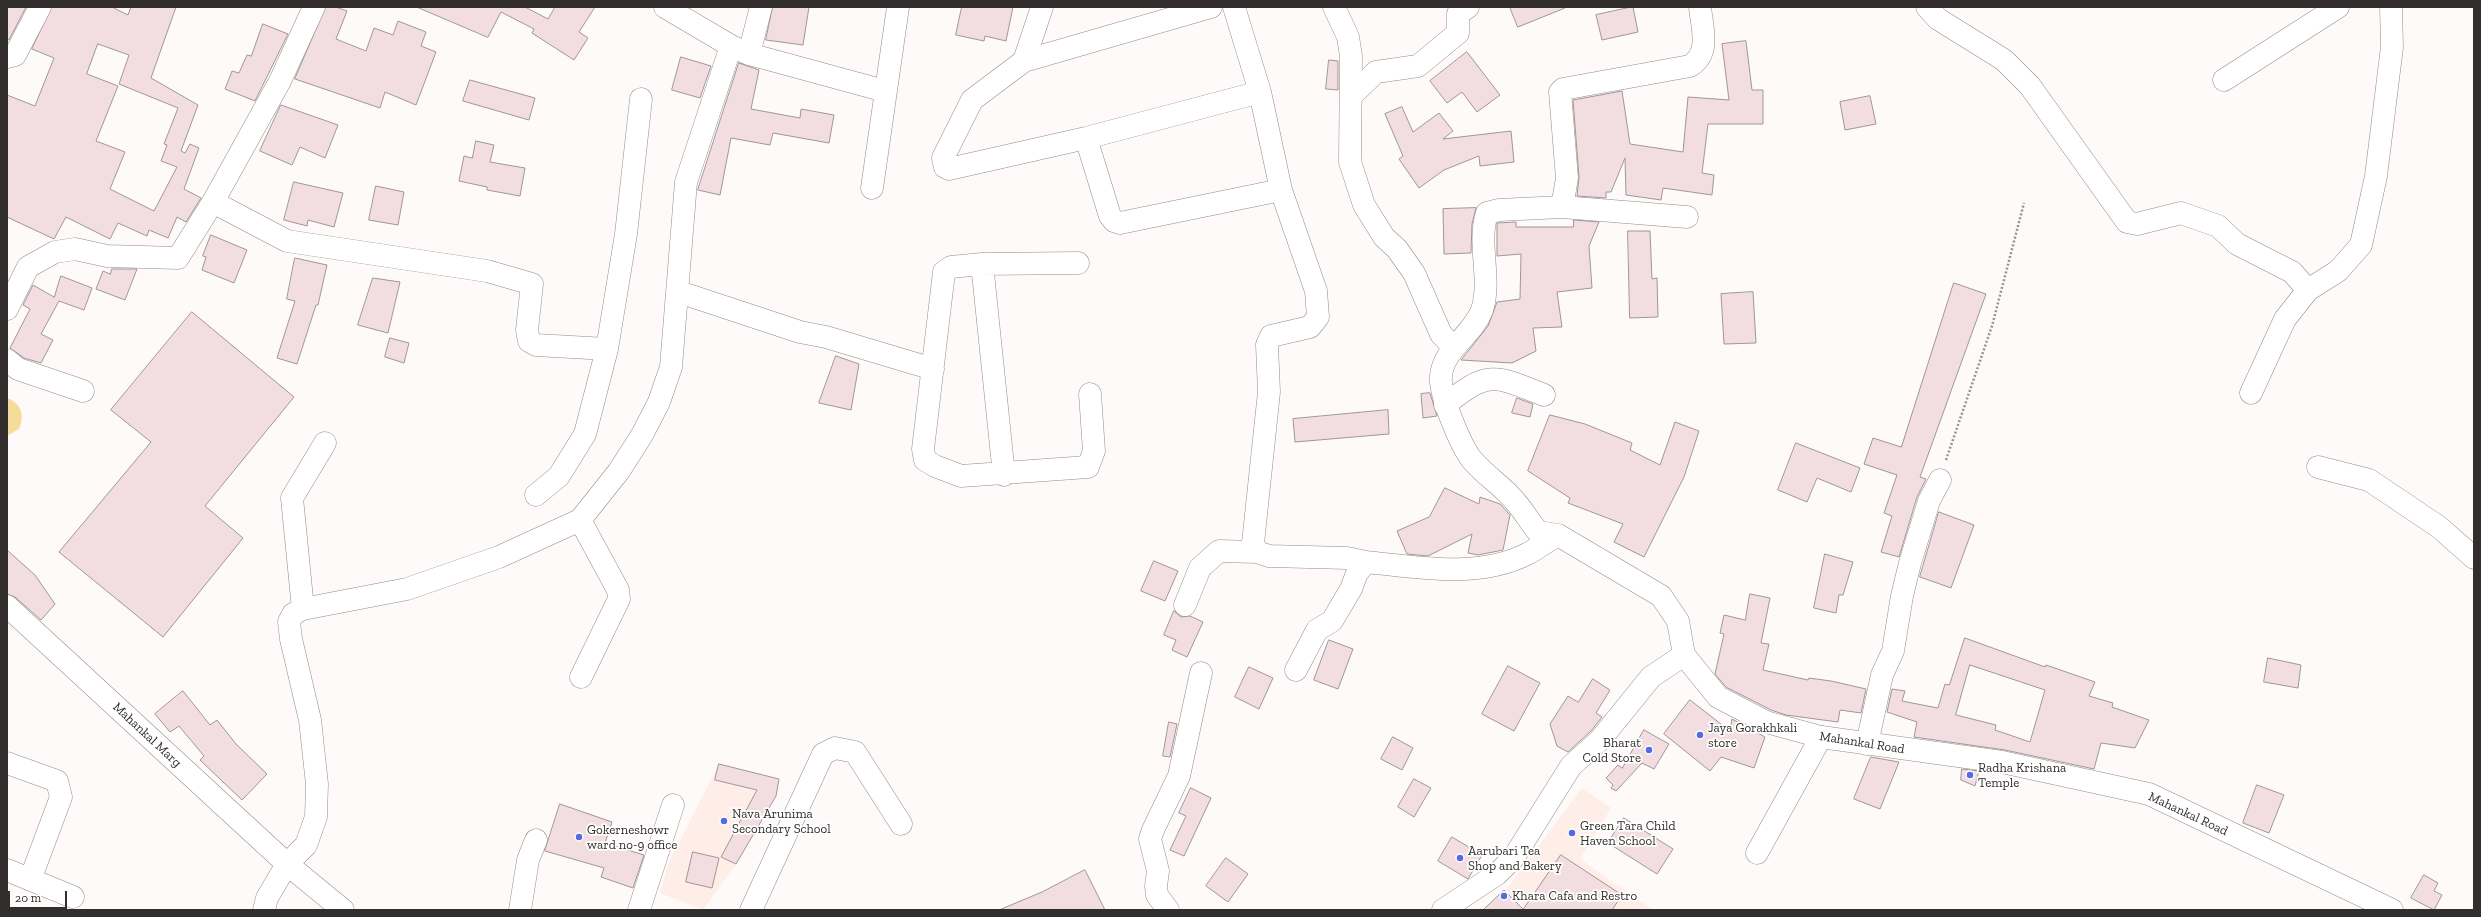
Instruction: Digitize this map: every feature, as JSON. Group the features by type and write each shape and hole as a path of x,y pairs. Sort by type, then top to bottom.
{"street":[{"path":"7,57 14,54 40,7"},
{"path":"7,309 28,267 55,252 75,249 107,256 178,258 212,202 280,81 314,7"},
{"path":"665,7 740,50 885,91"},
{"path":"264,910 267,898 287,864 306,845 316,817 317,784 310,720 291,639 289,622 293,614 303,609 407,589 499,557 580,520 619,470 642,436 659,402 671,367 679,292 686,182 740,50 761,7"},
{"path":"872,188 898,7"},
{"path":"1024,61 1042,7"},
{"path":"1211,7 1024,61 972,100 943,158 945,167 949,169 1086,138 1260,92"},
{"path":"1234,7 1260,92 1281,190 1316,291 1318,317 1310,327 1271,336 1267,345 1269,392 1253,543 1257,552"},
{"path":"1334,7 1348,37 1351,56 1350,162 1364,205 1384,237 1397,249 1414,273 1441,334 1453,347"},
{"path":"1351,96 1376,72 1418,66 1441,49 1458,33 1458,14 1468,7"},
{"path":"1562,207 1567,178 1560,92 1563,89 1690,66 1696,62 1704,48 1700,7"},
{"path":"1927,7 1938,20 2004,60 2030,86 2127,222 2137,224 2181,213 2218,226 2237,244 2292,272 2308,290"},
{"path":"2224,80 2338,7"},
{"path":"2251,393 2285,320 2308,290 2338,271 2361,245 2376,176 2391,54 2391,7"},
{"path":"536,495 559,476 585,434 607,349 626,234 641,99"},
{"path":"1086,138 1110,216 1114,221 1120,223 1281,190"},
{"path":"212,202 287,242 487,271 532,284 528,330 529,341 536,345 607,349"},
{"path":"1444,910 1497,874 1514,857 1572,766 1600,740 1651,677 1684,655 1678,621 1661,596 1558,534 1538,532 1514,500 1471,459 1445,405 1440,376 1453,347 1470,332 1482,310 1484,283 1484,225 1487,213 1500,210 1562,207 1687,217"},
{"path":"1078,263 982,264 951,267 944,272 923,449 925,460 935,466 961,476 1004,475 1088,467 1094,451 1090,394"},
{"path":"982,264 1004,475"},
{"path":"679,292 800,332 826,337 933,369"},
{"path":"7,360 18,369 83,391"},
{"path":"1445,405 1468,387 1489,378 1514,383 1544,395"},
{"path":"303,609 292,498 324,444"},
{"path":"2318,467 2369,480 2439,527 2474,558"},
{"path":"1867,744 1882,675 1893,651 1902,596 1910,563 1929,501 1940,480"},
{"path":"580,520 618,590 619,599 581,677"},
{"path":"1185,605 1200,568 1219,551 1257,552 1269,556 1347,558 1366,562 1463,569 1504,563 1526,555 1558,534"},
{"path":"1296,670 1317,630 1332,621 1351,589 1357,573 1366,562"},
{"name":"Mahankal Marg","path":"7,606 287,864"},
{"name":"Mahankal Road","path":"1684,655 1718,697 1766,722 1821,737 2002,762 2149,794 2392,910"},
{"path":"1168,910 1157,895 1156,886 1158,871 1150,839 1179,776 1201,673"},
{"path":"1757,853 1821,737"},
{"path":"750,910 823,754 835,748 855,752 901,824"},
{"path":"7,763 56,781 61,797 30,880"},
{"path":"639,910 673,805"},
{"path":"520,910 528,860 536,840"},
{"path":"287,864 343,910"},
{"path":"7,870 73,897"}],"path":[{"path":"1940,480 1992,326 2024,203"}],"shaded area":[{"path":"7,398 19,406 22,419 19,429 7,436"},
{"name":"Nava Arunima Secondary School","path":"719,764 779,779 736,864 703,910 660,893 669,862"},
{"name":"Green Tara Child Haven School","path":"1582,788 1611,808 1580,859 1653,910 1528,910 1506,890"}],"building":[{"path":"7,7 26,7 9,40 7,39"},
{"path":"52,7 112,7 128,15 131,7 176,7 151,78 198,105 181,151 185,153 190,144 199,148 184,189 201,198 186,222 177,217 168,238 149,230 147,236 118,223 110,239 66,217 54,239 7,217 7,95 35,106 54,58 32,49","holes":["98,44 129,55 119,84 178,108 164,144 167,145 161,161 177,167 154,211 110,189 125,152 96,141 118,86 87,74"]},
{"path":"326,7 336,7 347,11 336,39 366,51 374,28 393,35 398,21 426,32 421,46 436,52 416,105 385,92 380,108 295,79"},
{"path":"417,7 525,7 548,19 555,7 595,7 579,32 588,38 574,60 532,33 534,29 501,12 488,37"},
{"path":"773,7 809,7 803,45 766,40"},
{"path":"962,7 1013,7 1006,41 985,36 984,41 956,35"},
{"path":"1510,7 1565,7 1565,8 1518,27"},
{"path":"1633,7 1638,32 1602,40 1596,15"},
{"path":"263,24 288,34 255,101 225,89 232,71 239,73 247,55 251,56"},
{"path":"1746,41 1752,90 1763,90 1763,124 1708,124 1702,173 1714,175 1712,195 1663,188 1661,200 1626,195 1625,158 1611,192 1606,192 1606,198 1577,196 1579,177 1573,100 1622,91 1630,144 1683,152 1688,97 1729,100 1722,44"},
{"path":"1467,52 1500,95 1477,112 1462,92 1447,103 1430,81"},
{"path":"681,57 711,66 700,98 672,90"},
{"path":"1329,60 1338,61 1338,90 1326,89"},
{"path":"739,63 759,70 751,109 800,118 801,109 834,115 829,143 773,133 770,145 731,138 720,195 698,190"},
{"path":"470,80 535,98 529,120 463,101"},
{"path":"1870,96 1876,124 1845,130 1840,102"},
{"path":"281,105 338,125 325,158 300,147 292,165 260,151"},
{"path":"1402,107 1413,132 1439,113 1453,131 1443,139 1511,131 1514,162 1480,166 1479,156 1444,170 1419,188 1399,159 1403,156 1385,114"},
{"path":"476,141 494,145 490,162 525,168 520,196 487,190 487,187 459,181 464,156 472,158"},
{"path":"294,182 343,193 334,227 308,220 307,226 284,220"},
{"path":"376,186 404,192 398,225 369,220"},
{"path":"1476,208 1472,224 1471,253 1444,254 1443,209"},
{"path":"1574,220 1599,222 1589,246 1592,288 1557,292 1562,327 1533,328 1536,351 1512,363 1461,360 1488,326 1497,302 1520,299 1521,254 1497,256 1497,223 1516,222 1516,227 1573,227"},
{"path":"1628,231 1650,231 1652,279 1657,278 1658,317 1630,318"},
{"path":"211,235 247,250 234,283 202,270 206,257 203,256"},
{"path":"295,258 327,265 318,305 316,305 297,364 277,358 295,301 287,299"},
{"path":"112,269 137,269 125,300 96,289 103,271 110,274"},
{"path":"61,276 92,288 84,310 59,301 41,334 53,340 41,363 24,358 10,348 30,309 23,305 33,285 54,297"},
{"path":"373,278 400,282 388,333 358,325"},
{"path":"1954,283 1986,294 1920,477 1926,479 1917,497 1899,557 1881,552 1892,516 1884,513 1897,475 1864,464 1873,438 1901,447"},
{"path":"1753,292 1756,343 1724,344 1721,294"},
{"path":"192,312 294,397 205,506 243,538 163,637 59,552 151,442 111,410"},
{"path":"390,338 409,343 404,363 385,357"},
{"path":"836,356 859,364 851,410 819,403"},
{"path":"1430,393 1437,416 1423,418 1421,394"},
{"path":"1517,398 1533,404 1530,417 1512,413"},
{"path":"1388,410 1389,434 1295,442 1293,419"},
{"path":"1550,415 1585,424 1632,443 1630,450 1660,465 1675,422 1699,431 1684,477 1644,557 1614,542 1623,524 1568,503 1570,498 1528,471"},
{"path":"1796,443 1860,468 1851,492 1817,478 1807,502 1778,490"},
{"path":"1445,488 1479,504 1480,497 1500,504 1510,515 1503,550 1478,555 1468,553 1472,534 1428,556 1407,554 1397,531 1429,517"},
{"path":"1939,512 1974,525 1951,588 1920,577"},
{"path":"7,550 35,575 55,604 41,620 15,597 7,594"},
{"path":"1825,554 1853,562 1843,595 1839,595 1836,613 1814,608"},
{"path":"1154,561 1178,571 1165,601 1141,591"},
{"path":"1750,594 1770,598 1761,643 1769,644 1763,670 1808,680 1809,678 1831,681 1866,689 1861,713 1840,710 1838,722 1786,715 1771,710 1726,687 1715,674 1724,634 1720,633 1724,615 1745,620"},
{"path":"1174,611 1181,617 1190,616 1203,622 1187,657 1172,650 1176,640 1164,635"},
{"path":"1965,638 2045,667 2046,665 2095,682 2089,696 2113,703 2112,707 2149,720 2135,748 2101,743 2094,769 2005,750 1914,737 1917,722 1887,712 1892,689 1905,691 1902,701 1938,708 1945,684 1949,685","holes":["1970,665 2045,690 2030,742 1995,730 1996,725 1956,715"]},
{"path":"1329,640 1353,649 1338,689 1314,680"},
{"path":"2268,658 2301,665 2298,688 2264,682"},
{"path":"1508,666 1540,683 1514,731 1482,714"},
{"path":"1249,667 1273,678 1259,709 1235,697"},
{"path":"1593,679 1610,690 1596,713 1602,717 1591,731 1568,752 1557,746 1550,724 1568,696 1578,702"},
{"path":"183,691 210,725 217,720 236,744 267,774 242,800 200,760 204,756 179,726 170,732 155,714"},
{"name":"Jaya Gorakhkali store","path":"1690,700 1730,731 1732,719 1765,737 1754,768 1721,757 1710,771 1664,734"},
{"path":"1169,722 1177,724 1170,757 1163,756"},
{"name":"Bharat Cold Store","path":"1644,730 1669,744 1654,769 1642,763 1616,791 1611,788 1613,785 1606,778 1618,765 1622,768"},
{"path":"1393,737 1413,748 1402,770 1381,759"},
{"path":"1871,757 1899,762 1880,809 1854,799"},
{"path":"719,764 779,779 776,796 736,864 721,857 757,790 715,780"},
{"name":"Radha Krishana Temple","path":"1962,769 1979,771 1975,786 1961,780"},
{"path":"1414,779 1431,788 1414,817 1398,807"},
{"path":"2257,785 2284,795 2269,833 2243,823"},
{"path":"1191,788 1211,798 1184,856 1170,850 1186,816 1179,813"},
{"name":"Gokerneshowr ward no-9 office","path":"560,804 612,822 605,843 644,855 633,888 601,877 604,868 545,851"},
{"path":"1624,818 1673,849 1657,874 1608,843"},
{"name":"Aarubari Tea Shop and Bakery","path":"1452,837 1482,855 1468,879 1438,861"},
{"path":"693,852 719,858 712,888 686,882"},
{"path":"1561,855 1622,895 1612,910 1483,910 1504,890 1523,909"},
{"path":"1226,858 1248,874 1228,902 1206,886"},
{"path":"1085,870 1105,910 999,910 1042,892"},
{"path":"2424,875 2438,883 2434,891 2442,895 2434,910 2411,898"}],"place":[{"name":"Jaya Gorakhkali store","path":"1700,735"},
{"name":"Bharat Cold Store","path":"1649,750"},
{"name":"Radha Krishana Temple","path":"1970,775"},
{"name":"Nava Arunima Secondary School","path":"724,821"},
{"name":"Green Tara Child Haven School","path":"1572,833"},
{"name":"Gokerneshowr ward no-9 office","path":"579,837"},
{"name":"Aarubari Tea Shop and Bakery","path":"1460,858"},
{"name":"Khara Cafa and Restro","path":"1504,896"}]}
